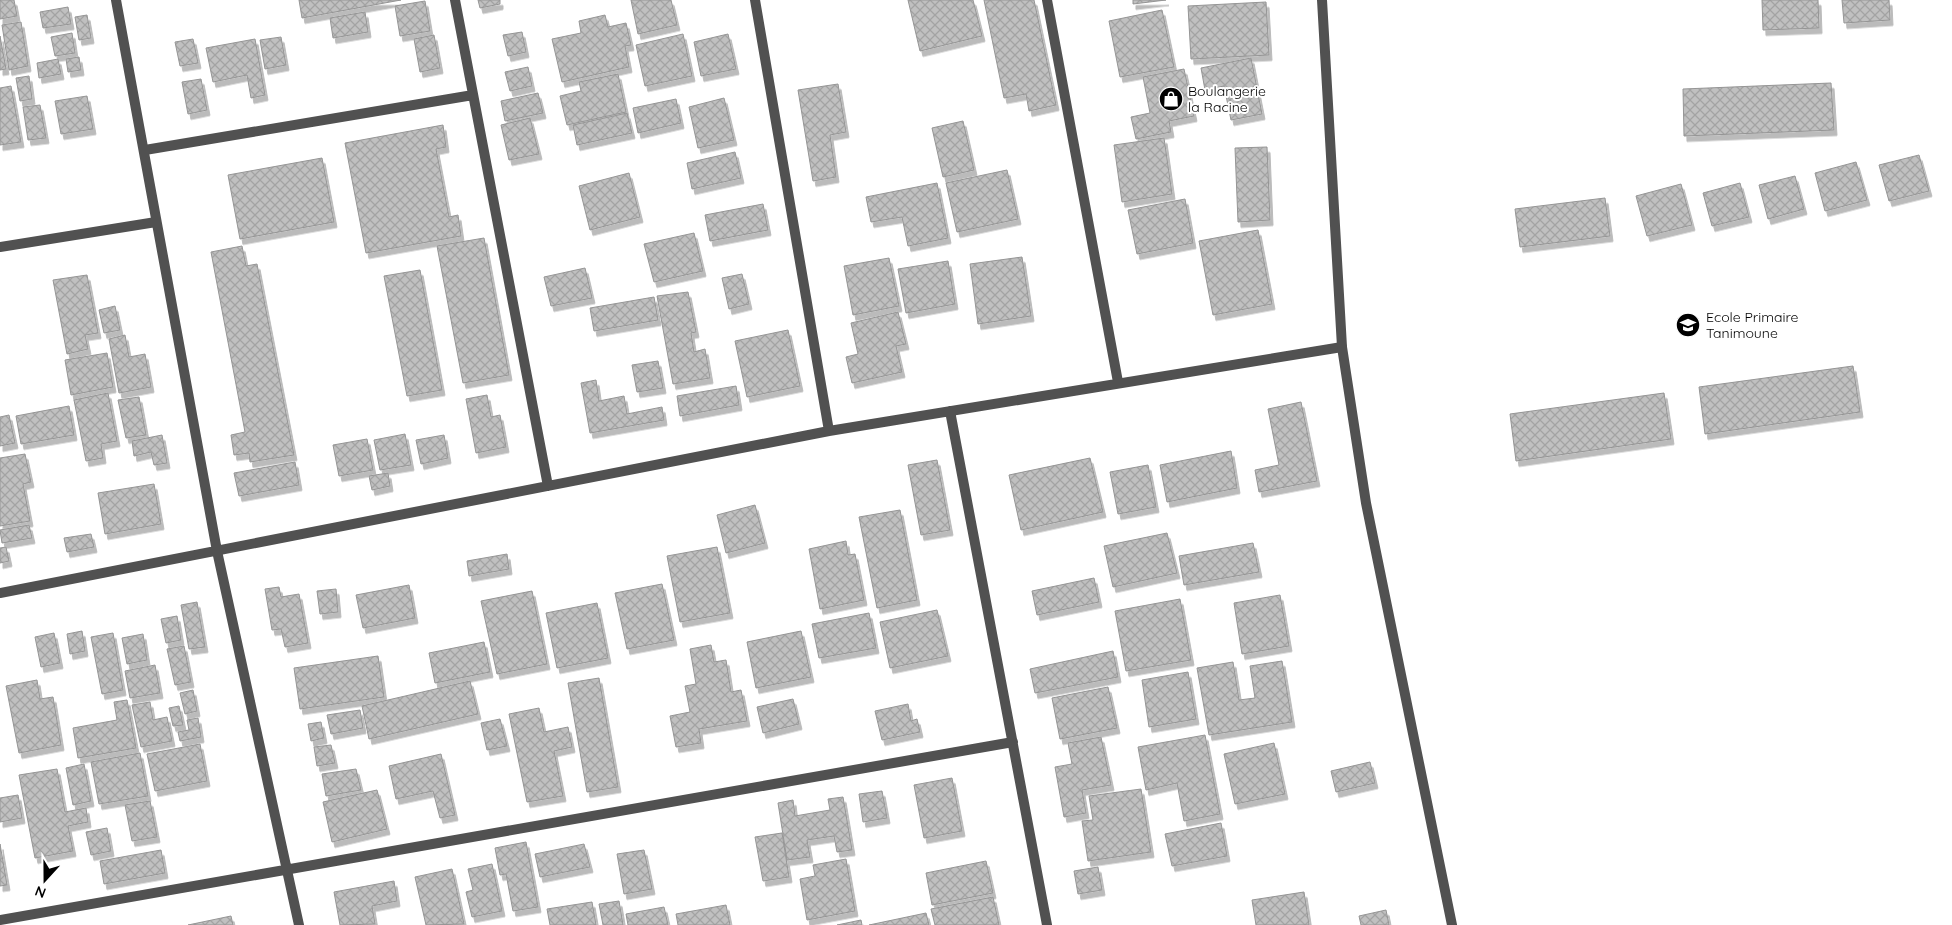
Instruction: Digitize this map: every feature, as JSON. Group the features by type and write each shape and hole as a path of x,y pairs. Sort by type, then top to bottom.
{"street":[{"path":"116,0 218,551 299,925"},
{"path":"455,0 548,486"},
{"path":"755,0 829,431"},
{"path":"1047,0 1118,382"},
{"path":"1322,0 1342,347 1366,503 1452,925"},
{"path":"145,150 473,95"},
{"path":"0,248 156,222"},
{"path":"0,593 829,431 1118,382 1342,347"},
{"path":"950,411 1047,925"},
{"path":"0,920 1013,742"}],"building":[{"path":"0,0 14,0 17,16 0,19"},
{"path":"299,0 401,0 302,18"},
{"path":"478,0 500,0 500,4 480,8"},
{"path":"631,0 671,0 677,25 638,34"},
{"path":"908,0 973,0 982,36 920,51"},
{"path":"984,0 1034,0 1056,105 1029,111 1026,94 1004,98"},
{"path":"1133,0 1166,0 1133,4"},
{"path":"1762,0 1818,0 1819,28 1763,30"},
{"path":"1842,0 1889,0 1890,20 1844,23"},
{"path":"425,1 430,31 400,36 395,6"},
{"path":"1266,2 1269,55 1191,59 1188,6"},
{"path":"68,7 71,24 43,28 40,12"},
{"path":"1162,10 1174,67 1120,77 1109,21"},
{"path":"365,12 368,32 333,38 330,18"},
{"path":"87,15 91,38 79,40 75,17"},
{"path":"605,15 608,27 626,23 631,45 625,46 629,67 562,82 552,39 581,33 579,21"},
{"path":"21,22 28,66 9,70 2,25"},
{"path":"522,32 526,52 508,56 503,35"},
{"path":"72,33 75,53 55,56 51,37"},
{"path":"683,34 692,76 645,86 636,45"},
{"path":"728,34 736,69 701,76 694,42"},
{"path":"434,35 440,68 420,72 414,39"},
{"path":"0,36 6,69 0,70"},
{"path":"281,37 286,65 265,69 260,40"},
{"path":"193,39 198,63 180,66 175,42"},
{"path":"255,39 265,95 251,98 247,75 213,82 206,48"},
{"path":"79,57 81,70 68,72 66,59"},
{"path":"1251,58 1262,114 1231,120 1224,86 1205,90 1201,68"},
{"path":"58,59 61,74 39,78 37,63"},
{"path":"528,67 532,86 510,91 505,72"},
{"path":"1184,69 1194,116 1169,121 1171,132 1136,139 1131,117 1150,113 1143,77"},
{"path":"618,74 626,112 567,125 560,96 581,91 579,82"},
{"path":"29,76 32,99 20,101 16,78"},
{"path":"201,79 207,110 188,114 182,82"},
{"path":"1831,83 1834,130 1684,136 1683,89"},
{"path":"838,84 846,132 830,135 836,177 813,181 798,90"},
{"path":"11,86 21,142 0,145 0,88"},
{"path":"538,93 543,113 505,121 501,101"},
{"path":"87,96 93,129 61,134 55,101"},
{"path":"724,98 734,140 698,148 689,107"},
{"path":"676,99 681,123 638,133 633,108"},
{"path":"40,105 46,138 28,140 23,107"},
{"path":"627,113 632,133 577,145 573,125"},
{"path":"530,118 539,154 509,160 501,125"},
{"path":"963,121 974,170 943,177 932,128"},
{"path":"443,125 446,147 436,149 449,217 458,215 461,236 366,253 345,143"},
{"path":"1164,138 1172,194 1122,202 1114,145"},
{"path":"1267,147 1270,220 1238,222 1235,148"},
{"path":"735,152 741,178 692,189 687,163"},
{"path":"1919,155 1929,191 1889,201 1879,165"},
{"path":"322,158 334,222 240,239 228,175"},
{"path":"1856,162 1867,200 1825,211 1815,173"},
{"path":"1007,170 1018,219 957,232 946,183"},
{"path":"629,173 640,217 590,230 579,186"},
{"path":"1795,176 1804,209 1768,219 1759,185"},
{"path":"937,183 948,238 908,246 902,217 871,222 866,197"},
{"path":"1740,183 1749,217 1712,226 1703,193"},
{"path":"1681,184 1692,225 1647,236 1636,196"},
{"path":"1605,198 1610,236 1520,247 1515,209"},
{"path":"1185,199 1193,243 1137,254 1128,210"},
{"path":"763,204 768,230 710,241 705,215"},
{"path":"1258,230 1272,304 1213,315 1199,241"},
{"path":"694,233 703,271 654,282 644,244"},
{"path":"484,238 509,375 463,383 437,246"},
{"path":"242,246 246,266 257,264 294,455 250,462 249,453 234,455 231,435 245,432 211,252"},
{"path":"1022,257 1031,316 978,324 970,264"},
{"path":"889,258 899,306 853,315 844,266"},
{"path":"948,261 955,304 906,313 898,269"},
{"path":"585,268 592,298 551,306 544,277"},
{"path":"420,270 442,390 407,396 384,276"},
{"path":"742,274 749,304 729,309 722,278"},
{"path":"87,275 98,333 85,335 88,349 67,354 53,280"},
{"path":"688,292 696,332 691,333 694,352 705,349 710,378 673,384 657,296"},
{"path":"654,297 658,320 594,331 590,308"},
{"path":"115,306 120,330 104,333 99,310"},
{"path":"898,312 906,344 896,346 902,372 852,383 846,357 858,354 851,323"},
{"path":"788,330 800,386 747,397 735,341"},
{"path":"125,335 129,357 145,354 151,387 119,393 109,339"},
{"path":"107,353 113,387 71,395 65,360"},
{"path":"658,361 663,388 637,392 632,365"},
{"path":"1853,366 1860,412 1705,434 1699,387"},
{"path":"596,380 599,401 624,396 627,414 662,407 664,420 590,433 581,383"},
{"path":"736,386 739,405 680,416 677,396"},
{"path":"108,393 117,441 101,444 103,458 86,461 74,400"},
{"path":"1664,393 1671,439 1516,461 1510,414"},
{"path":"487,395 491,417 500,415 506,447 476,453 466,399"},
{"path":"139,397 146,435 126,438 118,400"},
{"path":"1301,402 1317,481 1259,492 1255,470 1279,465 1268,409"},
{"path":"69,406 74,435 21,444 16,416"},
{"path":"9,415 15,443 0,446 0,417"},
{"path":"405,434 411,465 380,470 374,440"},
{"path":"162,435 167,463 154,465 151,452 134,456 132,441"},
{"path":"444,435 448,458 421,464 416,440"},
{"path":"367,439 373,470 339,476 333,445"},
{"path":"1231,451 1237,488 1167,502 1160,465"},
{"path":"25,454 31,482 23,484 30,521 0,526 0,458"},
{"path":"1090,458 1103,512 1021,530 1009,475"},
{"path":"937,460 950,530 921,535 908,465"},
{"path":"295,462 299,485 239,496 234,473"},
{"path":"1148,465 1156,507 1118,514 1110,472"},
{"path":"388,473 390,486 372,490 369,476"},
{"path":"154,484 161,524 105,534 98,493"},
{"path":"755,505 765,543 726,553 717,515"},
{"path":"900,510 917,600 877,608 859,517"},
{"path":"29,525 32,538 2,543 0,530"},
{"path":"1167,533 1177,573 1113,587 1104,546"},
{"path":"91,534 94,547 67,552 64,538"},
{"path":"846,541 848,555 855,554 864,600 820,609 809,549"},
{"path":"1253,543 1259,572 1184,585 1179,556"},
{"path":"6,547 9,561 0,563 0,548"},
{"path":"717,547 730,613 680,622 667,556"},
{"path":"507,554 509,569 469,576 467,561"},
{"path":"1094,578 1099,602 1037,615 1032,591"},
{"path":"662,584 674,640 627,649 615,593"},
{"path":"409,585 415,618 363,628 356,595"},
{"path":"279,587 281,597 299,594 308,643 285,647 281,629 272,630 265,589"},
{"path":"336,589 338,612 320,614 317,591"},
{"path":"532,591 547,664 497,674 481,601"},
{"path":"1280,595 1289,646 1242,654 1234,603"},
{"path":"1180,599 1191,660 1126,671 1115,611"},
{"path":"197,602 205,647 189,649 181,605"},
{"path":"597,603 608,658 557,668 546,613"},
{"path":"937,610 948,656 890,668 880,622"},
{"path":"869,613 876,648 819,658 812,624"},
{"path":"177,616 181,640 166,643 161,619"},
{"path":"82,631 85,651 70,654 67,634"},
{"path":"801,631 811,677 756,688 747,642"},
{"path":"54,633 60,663 41,667 35,637"},
{"path":"113,633 123,690 102,694 91,637"},
{"path":"143,634 147,660 127,664 122,638"},
{"path":"484,642 490,672 435,683 429,653"},
{"path":"711,645 714,662 726,660 731,692 741,690 747,721 699,729 701,743 676,747 670,716 690,712 685,686 696,684 690,649"},
{"path":"184,646 191,682 175,685 167,649"},
{"path":"1113,651 1118,677 1035,693 1030,669"},
{"path":"378,656 384,697 300,709 294,668"},
{"path":"1282,661 1292,722 1209,735 1197,668 1233,662 1239,700 1255,698 1250,666"},
{"path":"155,665 160,693 130,698 125,671"},
{"path":"1188,672 1196,719 1149,727 1142,680"},
{"path":"599,678 618,787 587,792 568,683"},
{"path":"37,680 40,699 53,697 61,745 19,753 6,686"},
{"path":"470,681 478,714 369,739 362,706"},
{"path":"1108,687 1117,728 1060,739 1052,698"},
{"path":"193,690 197,711 185,714 180,693"},
{"path":"793,699 799,724 763,733 757,707"},
{"path":"127,700 136,748 78,758 73,728 117,720 114,702"},
{"path":"150,702 153,720 167,717 172,741 141,747 132,705"},
{"path":"908,704 911,721 917,719 920,732 882,740 875,711"},
{"path":"179,706 183,725 173,726 169,708"},
{"path":"539,708 544,732 568,727 572,747 554,751 563,796 527,802 509,714"},
{"path":"360,710 363,728 331,734 327,715"},
{"path":"198,718 201,737 180,741 178,732 189,730 187,720"},
{"path":"500,719 507,746 487,750 481,723"},
{"path":"321,722 324,738 311,741 308,724"},
{"path":"1205,735 1220,814 1184,821 1177,783 1146,790 1138,747"},
{"path":"1101,737 1111,785 1082,790 1086,813 1064,817 1055,767 1072,764 1068,743"},
{"path":"1274,743 1285,794 1235,804 1224,754"},
{"path":"200,744 207,781 155,791 147,754"},
{"path":"331,745 335,763 317,766 314,747"},
{"path":"140,753 148,796 99,804 91,762"},
{"path":"441,754 455,815 440,818 433,791 396,799 389,766"},
{"path":"1370,762 1375,783 1336,792 1331,771"},
{"path":"84,764 91,801 73,805 66,768"},
{"path":"57,769 65,812 86,808 88,822 68,826 73,851 35,858 19,775"},
{"path":"356,769 361,790 326,796 322,774"},
{"path":"952,778 962,831 924,838 914,785"},
{"path":"1141,789 1151,852 1088,861 1082,821 1093,820 1089,796"},
{"path":"377,790 387,829 332,842 323,802"},
{"path":"882,791 887,818 863,822 859,794"},
{"path":"18,795 22,818 0,822 0,798"},
{"path":"843,797 852,850 837,852 834,836 807,840 810,857 787,860 778,803 793,800 795,816 830,810 828,799"},
{"path":"150,801 157,837 132,841 125,805"},
{"path":"1221,823 1227,856 1172,866 1165,834"},
{"path":"107,828 111,851 91,855 86,832"},
{"path":"782,833 789,877 763,881 755,837"},
{"path":"526,842 538,907 513,911 506,874 500,875 495,848"},
{"path":"0,844 7,885 0,886"},
{"path":"584,844 590,867 540,877 535,854"},
{"path":"161,850 165,873 104,884 100,861"},
{"path":"644,850 652,889 624,894 617,854"},
{"path":"846,859 855,911 807,920 800,879 815,876 813,865"},
{"path":"986,861 993,893 932,905 926,873"},
{"path":"492,864 502,911 472,917 466,892 473,890 468,869"},
{"path":"1098,867 1102,890 1078,894 1074,871"},
{"path":"452,869 464,924 426,925 415,877"},
{"path":"394,881 397,901 372,906 375,924 340,925 334,892"},
{"path":"1304,892 1309,925 1256,925 1252,900"},
{"path":"993,897 999,925 935,925 931,909"},
{"path":"619,901 623,925 603,925 599,904"},
{"path":"592,902 596,925 550,925 547,909"},
{"path":"726,905 730,925 678,925 676,914"},
{"path":"664,907 668,925 628,925 626,914"},
{"path":"1386,910 1389,925 1361,925 1359,916"},
{"path":"926,913 929,925 869,925"},
{"path":"231,916 233,925 188,925"},
{"path":"861,920 862,925 837,925"}],"place":[{"name":"Boulangerie la Racine","path":"1171,99"},
{"name":"Ecole Primaire Tanimoune","path":"1688,325"}]}
